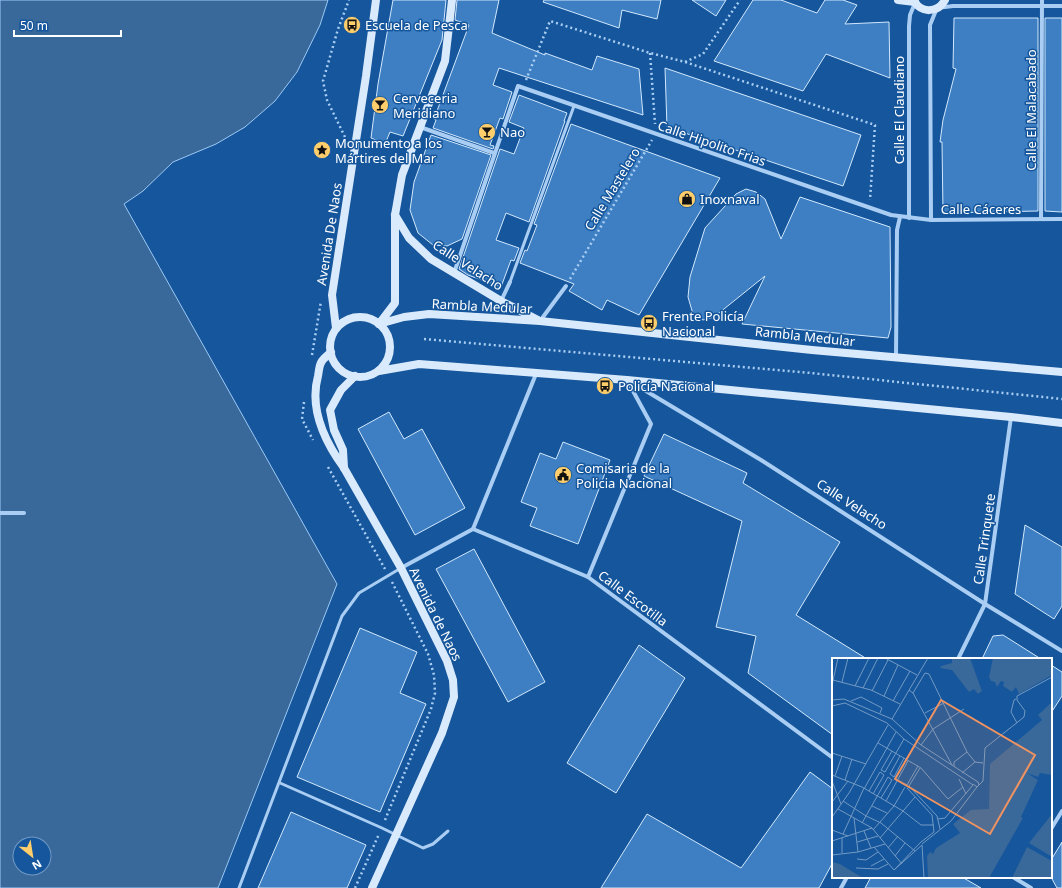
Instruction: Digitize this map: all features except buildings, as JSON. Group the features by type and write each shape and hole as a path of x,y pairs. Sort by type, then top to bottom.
{"main road":[{"name":"Avenida De Naos","path":"336,328 332,295 366,76 376,0"},
{"path":"379,324 395,303 395,215 402,175 445,61 452,0"},
{"path":"898,0 904,2 914,1 918,6 927,11 937,8 945,0"},
{"name":"Calle Velacho","path":"395,215 409,238 431,259 501,301 540,322"},
{"name":"Rambla Medular","path":"379,324 404,317 428,314 540,322 1062,372"},
{"path":"379,371 388,356 390,349 386,333 379,324 370,318 360,317 349,320 336,328 330,344 334,363 346,374 355,376 368,376 379,371 419,364 627,380 1062,423"},
{"name":"Avenida de Naos","path":"331,352 321,362 316,383 315,408 320,424 334,455 344,468 401,568 447,661 453,680 454,697 442,733 372,888"},
{"name":"Avenida de Naos","path":"344,468 343,450 334,430 330,410 341,390 355,376"}],"street":[{"name":"Calle El Malacabado","path":"1041,219 1042,0"},
{"name":"Calle El Claudiano","path":"909,218 909,26 914,1"},
{"path":"931,220 930,25 937,8 953,6 1062,6"},
{"path":"454,273 494,153 520,87"},
{"name":"Calle Hipolito Frias","path":"520,87 900,217"},
{"path":"420,126 494,153"},
{"path":"896,357 897,230 900,217"},
{"name":"Calle Cáceres","path":"900,217 931,220 1062,219"},
{"path":"501,301 510,282"},
{"path":"540,322 566,286"},
{"path":"401,568 473,529 537,373"},
{"path":"588,577 651,424 627,380"},
{"name":"Calle Velacho","path":"627,380 761,460 985,604 1062,651"},
{"name":"Calle Trinquete","path":"958,658 985,604 1011,417"},
{"path":"0,513 24,513"},
{"name":"Calle Escotilla","path":"473,529 588,577 832,757"},
{"path":"1052,827 1062,812"},
{"path":"841,888 846,878"},
{"path":"1020,879 1031,888"}],"lane":[{"path":"510,282 574,106"},
{"path":"239,888 342,616 359,593 401,568"},
{"path":"280,783 382,828 423,848 433,844 448,831"}],"path":[{"path":"347,142 327,100 323,81 338,29 349,0"},
{"path":"685,62 703,54 740,0"},
{"path":"520,87 550,21 650,53 685,62 874,125 870,208"},
{"path":"650,53 656,134"},
{"name":"Calle Mastelero","path":"566,286 656,134"},
{"path":"311,360 322,298"},
{"path":"424,339 811,373 1062,399"},
{"path":"304,398 302,419 315,442"},
{"path":"324,460 389,574 428,654 434,675 435,693 432,709 355,888"}],"water":[{"path":"0,0 328,0 320,25 297,72 275,101 245,127 216,144 173,162 143,191 124,204 337,584 218,888 0,888"}],"place":[{"name":"Escuela de Pesca","path":"352,25"},
{"name":"Cerveceria Meridiano","path":"380,105"},
{"name":"Nao","path":"487,132"},
{"name":"Monumento a los Mártires del Mar","path":"322,150"},
{"name":"Inoxnaval","path":"687,199"},
{"name":"Frente Policía Nacional","path":"649,323"},
{"name":"Policía Nacional","path":"605,386"},
{"name":"Comisaria de la Policia Nacional","path":"563,475"}]}
